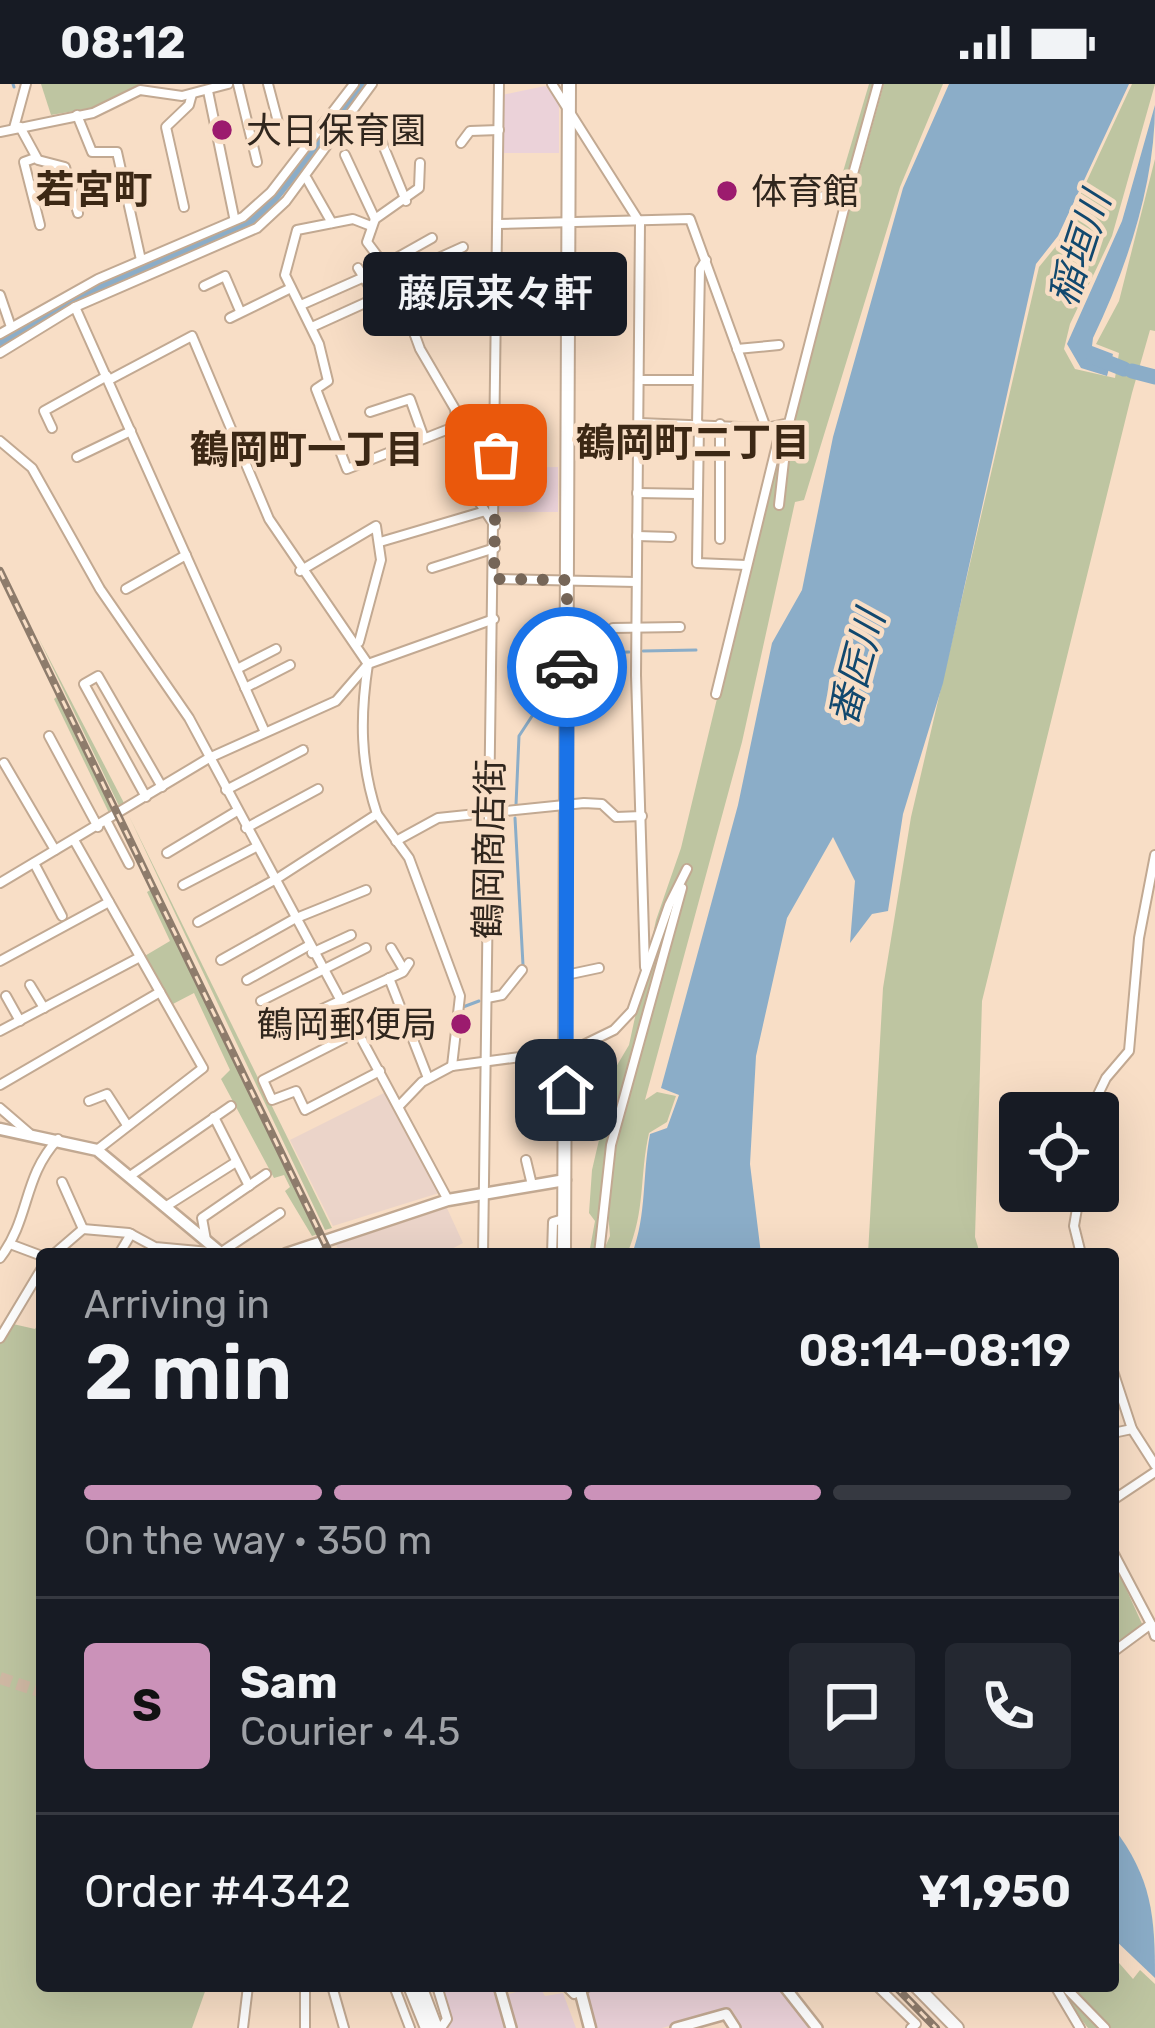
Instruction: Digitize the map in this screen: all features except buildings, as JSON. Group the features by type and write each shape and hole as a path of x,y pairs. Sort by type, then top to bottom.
{"highway":[{"path":"564,1248 568,84"},
{"path":"414,1992 435,2028"},
{"path":"422,1992 435,2028"},
{"path":"922,1992 957,2028"}],"main road":[{"path":"0,1129 97,1150 166,1207 198,1248"},
{"path":"304,1248 448,1200 565,1180"},
{"path":"584,1992 590,2028"}],"street":[{"path":"26,84 17,128 36,158"},
{"path":"0,132 77,116 140,90 192,94 228,84"},
{"path":"238,84 257,162"},
{"path":"268,84 278,122"},
{"path":"0,334 258,205 354,84"},
{"path":"0,353 75,308 257,228 286,201 372,84"},
{"name":"鶴岡商店街","path":"483,1248 499,84"},
{"path":"552,84 640,223 636,628 645,967"},
{"path":"716,694 746,565 753,555 878,84"},
{"path":"208,91 234,217"},
{"path":"184,207 166,127 189,105 192,94"},
{"path":"77,116 92,152 117,152 141,260"},
{"path":"376,128 406,201"},
{"path":"461,143 470,130 499,130"},
{"path":"345,155 373,223"},
{"path":"40,225 24,163 36,158 65,167 78,213"},
{"path":"420,163 419,188 373,223 367,242 396,283 459,424 462,476 495,526"},
{"path":"817,197 841,194 853,174"},
{"path":"308,179 332,223"},
{"path":"373,223 352,219 297,230 285,275 328,376 316,389 347,469 459,424 496,419"},
{"path":"498,224 690,219 766,428"},
{"path":"384,265 432,238"},
{"path":"311,328 376,299 396,283 463,248"},
{"path":"706,260 700,269 697,563 746,565"},
{"path":"358,268 376,299"},
{"path":"205,286 225,276 240,311"},
{"path":"301,305 362,278"},
{"path":"230,318 292,288"},
{"path":"0,295 10,327"},
{"path":"75,308 264,730"},
{"path":"52,428 44,411 193,336 269,519 300,571 358,644 368,664 360,711 364,777 377,814 409,858 460,996 452,1066"},
{"path":"737,349 779,345"},
{"path":"639,380 697,380"},
{"path":"370,412 410,399 424,438"},
{"path":"639,423 784,426"},
{"path":"720,424 720,539"},
{"path":"779,506 784,426"},
{"path":"77,457 131,431"},
{"path":"0,441 32,468 100,589 154,663 278,878 294,919 448,1200"},
{"path":"637,493 698,494"},
{"path":"380,542 482,512"},
{"path":"300,571 376,526 380,542 376,589 358,644"},
{"path":"637,536 671,537"},
{"path":"432,568 495,548"},
{"path":"126,589 186,555"},
{"path":"494,579 636,582"},
{"path":"0,867 3,881 209,758 336,701 368,664 494,619"},
{"path":"613,628 680,627"},
{"path":"237,669 276,649"},
{"path":"245,688 290,665"},
{"path":"146,797 83,684 98,676 163,787"},
{"path":"49,736 129,864"},
{"path":"226,790 303,750"},
{"path":"4,763 56,850"},
{"path":"246,827 318,789"},
{"path":"396,841 438,818 592,802 616,817 642,816"},
{"path":"167,853 237,811"},
{"path":"198,922 278,878 377,814"},
{"path":"74,840 203,1068 97,1150"},
{"path":"183,885 257,847"},
{"path":"1099,1092 1129,1051 1139,938 1155,855"},
{"path":"34,863 62,916"},
{"path":"399,1106 428,1078 452,1066 566,1050 624,1021 687,869 611,1145 599,1248"},
{"path":"221,960 294,919 366,890"},
{"path":"0,961 109,902"},
{"path":"247,980 351,935"},
{"path":"261,1001 366,948"},
{"path":"272,1032 407,967 391,948"},
{"path":"0,1031 140,957"},
{"path":"566,975 599,968"},
{"path":"487,998 502,995 522,970"},
{"path":"389,978 428,1078"},
{"path":"30,985 44,1008"},
{"path":"0,1085 160,992"},
{"path":"7,996 20,1021"},
{"path":"359,1031 263,1080 272,1100 296,1090 304,1110 380,1071"},
{"path":"89,1101 107,1094 127,1125"},
{"path":"130,1176 231,1106"},
{"path":"0,1108 29,1133"},
{"path":"214,1117 249,1186"},
{"path":"0,1258 21,1226 30,1176 58,1139"},
{"path":"526,1160 532,1185"},
{"path":"166,1207 236,1162"},
{"path":"200,1248 209,1234 202,1218 266,1174"},
{"path":"62,1182 83,1229"},
{"path":"1076,1212 1074,1226 1080,1248"},
{"path":"228,1248 280,1213"},
{"path":"552,1248 554,1222 565,1218"},
{"path":"60,1248 83,1229 131,1234 155,1247 177,1248"},
{"path":"123,1248 131,1234"},
{"path":"10,1244 36,1254"},
{"path":"0,1338 36,1278"},
{"path":"1119,1389 1132,1429 1155,1469 1119,1496"},
{"path":"1119,1432 1132,1429"},
{"path":"1119,1564 1155,1636"},
{"path":"1119,1648 1150,1624"},
{"path":"243,2028 247,1992"},
{"path":"305,1992 305,2028"},
{"path":"334,1992 344,2028"},
{"path":"396,1992 410,2028"},
{"path":"435,2028 447,2019 438,1992"},
{"path":"501,1992 512,2028"},
{"path":"789,1992 817,2028"},
{"path":"884,1992 916,2024 911,2028"},
{"path":"1062,1992 1080,2028"},
{"path":"1066,1992 1105,2028"},
{"path":"676,2028 726,2014 735,2028"}],"shaded area":[{"path":"545,86 559,102 559,153 502,153 502,95"},
{"path":"558,467 558,512 498,512 498,468"},
{"path":"386,1092 439,1193 333,1226 290,1140"},
{"path":"446,1206 463,1243 453,1248 336,1245"},
{"path":"440,1992 497,1992 506,2028 449,2028"},
{"path":"589,1992 785,1992 813,2028 738,2028 732,2009 662,2028 594,2028"},
{"path":"563,1993 576,2028 514,2028 505,1995"}],"green space":[{"path":"41,84 143,84 92,108 51,115"},
{"path":"869,84 876,84 849,171 837,192"},
{"path":"884,84 943,84 900,187 804,500 795,502 742,742 645,1100 657,1092 676,1096 667,1122 649,1133 637,1223 629,1248 605,1248 610,1236 605,1177 597,1248 590,1248 595,1221 589,1213 592,1170 616,1067 629,1045 656,920 681,848 748,570"},
{"path":"1132,84 1155,84 1112,236 1070,324 1064,349 1075,369 1115,378 1119,353 1096,344 1119,301 1155,159 1155,331 1150,330 1132,393 982,1001 978,1248 868,1248 883,988 911,817 1039,267 1057,245"},
{"path":"38,637 125,805 120,808"},
{"path":"58,696 114,813 110,815 54,699"},
{"path":"129,816 332,1228 325,1230"},
{"path":"152,889 318,1234 312,1236 285,1191 290,1187 284,1175 274,1178 221,1079 230,1070 194,993 171,1005 143,957 170,941 147,892"},
{"path":"13,1324 35,1329 36,1992 205,1992 192,2028 0,2028 0,1339"},
{"path":"1119,1573 1143,1626 1119,1644"},
{"path":"1119,1963 1133,1979 1140,1970 1155,1984 1155,2028 1088,2028 1054,1992 1119,1992"}],"water":[{"name":"番匠川","path":"949,84 1129,84 1058,236 1036,264 943,683 903,814 888,911 872,914 850,943 855,881 833,837 787,918 756,1056 750,1164 760,1248 634,1248 650,1134 667,1128 679,1095 661,1088 738,805 772,643 802,590 833,437 903,188"},
{"path":"1155,105 1150,165 1137,224 1093,338 1092,346 1113,354 1107,376 1081,368 1067,344 1122,221"},
{"path":"1119,1836 1149,1898 1155,1978 1119,1944"}],"waterway":[{"path":"0,343 101,286 253,220 362,84"},
{"name":"稲垣川","path":"1094,357 1124,369"},
{"name":"稲垣川","path":"1132,371 1155,377"},
{"path":"643,651 696,650"},
{"path":"578,653 629,652"},
{"path":"516,805 519,736 538,707 542,654 555,653"},
{"path":"515,818 523,965"},
{"path":"463,1007 479,1001"}],"tunnel":[{"path":"0,1678 36,1690"}],"railway":[{"path":"0,571 327,1248"},
{"path":"901,1992 936,2028"}],"way so far":[{"path":"496,455 494,579 567,580 567,667"}],"place":[{"name":"大日保育園","path":"222,130"},
{"name":"体育館","path":"727,191"},
{"name":"藤原来々軒","path":"496,455"},
{"name":"鶴岡郵便局","path":"461,1024"}],"district":[{"name":"若宮町","path":"94,190"},
{"name":"鶴岡町二丁目","path":"693,443"},
{"name":"鶴岡町一丁目","path":"307,450"}],"route":[{"path":"566,1090 567,667"}]}
